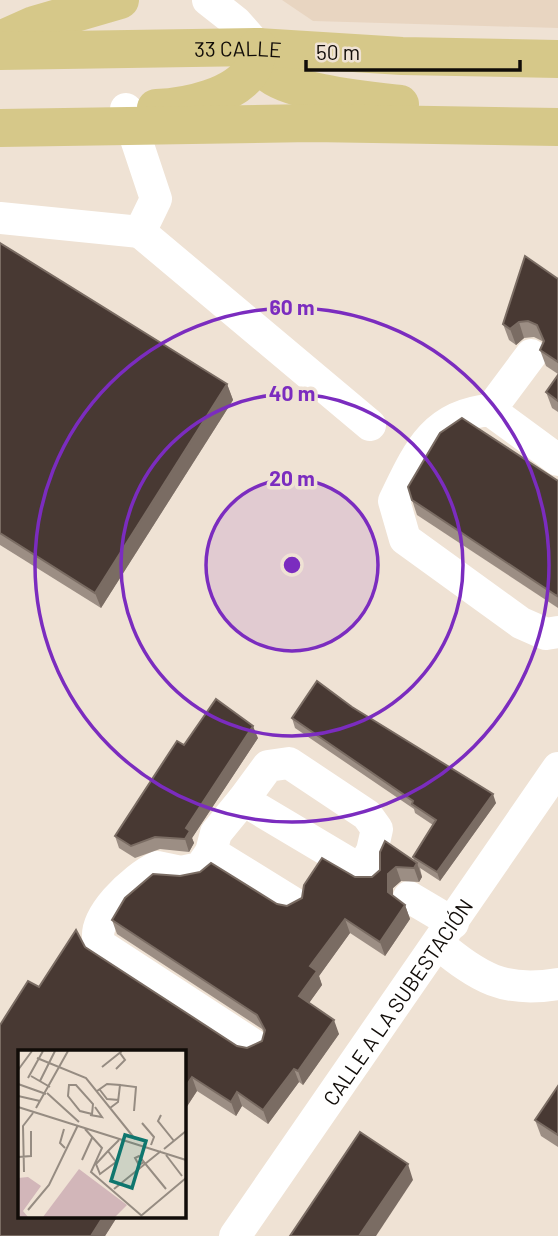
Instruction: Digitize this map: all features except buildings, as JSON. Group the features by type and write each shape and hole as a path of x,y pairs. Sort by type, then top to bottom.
{"main road":[{"path":"0,40 37,12 120,0"},
{"path":"0,128 129,118 214,97 248,75 254,66 258,47"},
{"path":"258,47 264,69 274,78 326,95 400,104 499,111 555,127"},
{"name":"33 CALLE","path":"0,51 258,47 402,56 558,59"},
{"path":"0,112 312,123 555,127"}],"street":[{"path":"208,0 236,22 258,47"},
{"path":"129,118 156,199 140,232"},
{"path":"0,218 140,232 370,425"},
{"path":"490,410 531,355"},
{"path":"558,460 490,410 469,412 445,423 418,452 394,501 405,539 522,623 546,634 558,632"},
{"path":"243,800 365,873 377,828 367,815 289,762 268,766 216,833 211,852 200,868 181,872 157,867 144,873 125,888 112,906 101,924 97,939 100,945 123,962 252,1044"},
{"name":"CALLE A LA SUBESTACIÓN","path":"235,1236 558,768"},
{"path":"211,852 292,902"},
{"path":"409,897 488,981 527,989 558,984"}],"shaded area":[{"path":"282,0 558,0 558,28 313,21"}]}
